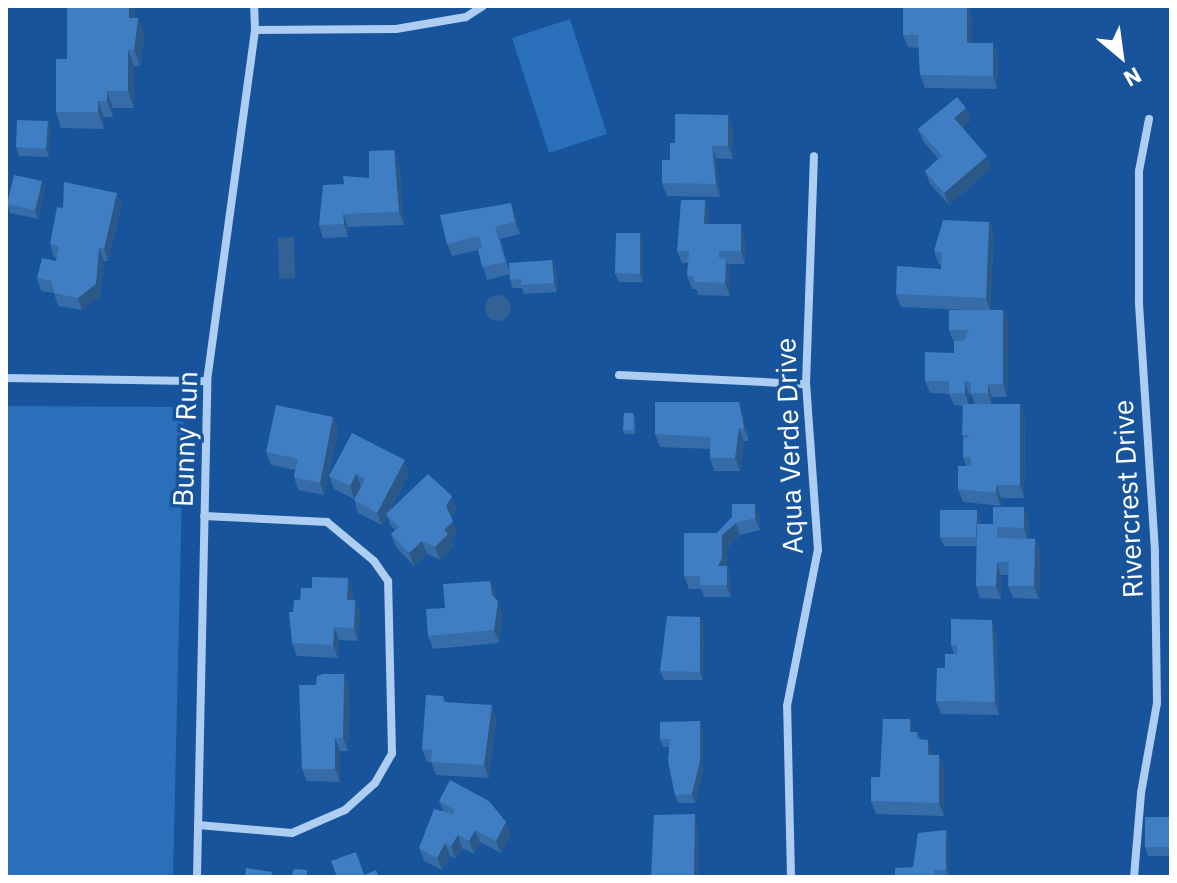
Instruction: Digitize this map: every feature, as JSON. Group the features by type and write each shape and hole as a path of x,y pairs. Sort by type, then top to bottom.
{"street":[{"name":"Bunny Run","path":"197,877 207,381 255,30 254,6"},
{"path":"255,30 396,29 466,17 483,6"},
{"name":"Rivercrest Drive","path":"1134,877 1141,793 1157,703 1155,551 1139,302 1139,171 1149,119"},
{"name":"Aqua Verde Drive","path":"791,877 787,706 818,550 806,384 814,156"},
{"path":"619,375 806,384"},
{"path":"6,378 207,381"},
{"path":"198,825 292,833 345,810 375,783 392,753 388,581 374,561 327,522 204,516"}],"shaded area":[{"path":"570,19 607,134 549,153 512,38"},
{"path":"294,237 295,278 279,279 278,238"},
{"path":"498,295 507,299 511,308 507,317 498,321 489,317 485,308 489,299"},
{"path":"6,406 184,407 173,877 6,877"}],"building":[{"path":"129,6 129,18 138,18 134,50 128,50 128,91 107,91 107,101 98,101 98,112 56,112 56,59 67,59 67,7"},
{"path":"903,6 967,6 967,43 993,43 993,76 920,75 918,35 903,35"},
{"path":"957,97 966,108 954,118 987,156 944,193 925,171 942,156 918,129"},
{"path":"675,114 728,115 728,146 712,146 716,184 662,183 662,160 670,160 670,143 675,143"},
{"path":"17,120 48,121 46,149 16,147"},
{"path":"394,150 399,212 343,214 344,224 319,225 323,185 344,184 343,176 369,178 369,151"},
{"path":"14,175 42,181 35,210 7,204"},
{"path":"64,182 117,193 104,249 99,248 96,284 78,298 54,293 51,281 37,278 42,258 56,261 59,246 50,244 57,207 63,208"},
{"path":"681,200 705,200 704,224 741,224 741,251 719,251 719,258 726,259 725,283 694,282 694,276 687,276 689,251 677,251"},
{"path":"511,203 515,222 495,227 505,262 482,267 479,236 447,244 440,215"},
{"path":"943,220 989,222 986,298 896,294 897,266 941,269 942,252 934,251"},
{"path":"616,233 640,233 640,274 615,273"},
{"path":"552,260 554,283 521,285 521,279 510,280 509,263"},
{"path":"949,310 1003,310 1003,384 988,384 988,393 971,393 971,382 965,381 965,393 949,393 949,381 925,381 925,352 954,353 954,341 964,341 969,330 949,330"},
{"path":"655,402 739,402 744,428 739,428 735,458 710,458 710,437 655,434"},
{"path":"963,404 1020,404 1020,485 996,485 996,493 958,489 958,466 971,466 971,457 963,457 963,440 970,435 962,435"},
{"path":"276,405 333,417 320,483 294,477 298,459 266,452"},
{"path":"624,413 633,413 633,430 623,430"},
{"path":"352,433 405,460 377,513 354,500 365,479 356,474 350,486 329,476"},
{"path":"428,474 452,496 446,506 453,521 444,530 448,534 435,547 422,541 409,553 391,534 399,527 386,514"},
{"path":"732,504 755,504 755,518 736,523 722,535 722,558 718,566 727,566 727,585 700,585 700,576 684,576 684,533 717,533 732,517"},
{"path":"993,507 1024,507 1024,528 997,527 997,538 1035,539 1034,586 1008,586 1009,562 997,562 996,586 976,586 977,524 993,524"},
{"path":"940,510 977,510 976,537 940,537"},
{"path":"312,577 348,578 347,600 355,600 354,628 334,627 333,645 292,643 289,612 293,612 294,600 300,600 301,588 312,588"},
{"path":"490,581 492,595 498,601 494,630 428,636 426,609 445,608 443,584"},
{"path":"667,616 700,617 700,672 660,671"},
{"path":"951,619 992,620 995,702 936,701 937,668 945,668 945,654 957,654 957,645 951,645"},
{"path":"344,674 343,738 335,738 335,769 302,769 299,685 316,685 317,676"},
{"path":"426,695 443,696 443,702 492,705 484,765 431,762 432,750 422,749"},
{"path":"883,719 910,719 910,732 917,732 917,739 928,740 928,755 939,755 939,803 871,801 871,777 880,777"},
{"path":"700,721 700,761 692,794 675,795 668,761 670,739 660,739 660,722"},
{"path":"450,780 489,801 506,822 496,841 475,830 469,841 458,835 451,846 445,843 437,858 419,848 434,809 453,814 455,810 439,801"},
{"path":"695,814 694,877 651,877 654,815"},
{"path":"1145,817 1169,817 1169,847 1145,847"},
{"path":"946,830 946,870 934,870 934,877 895,877 895,868 913,867 918,833"},
{"path":"356,852 364,875 376,870 379,877 337,877 331,861"},
{"path":"246,868 272,872 271,877 245,877"},
{"path":"294,869 307,870 307,877 291,877"}]}
